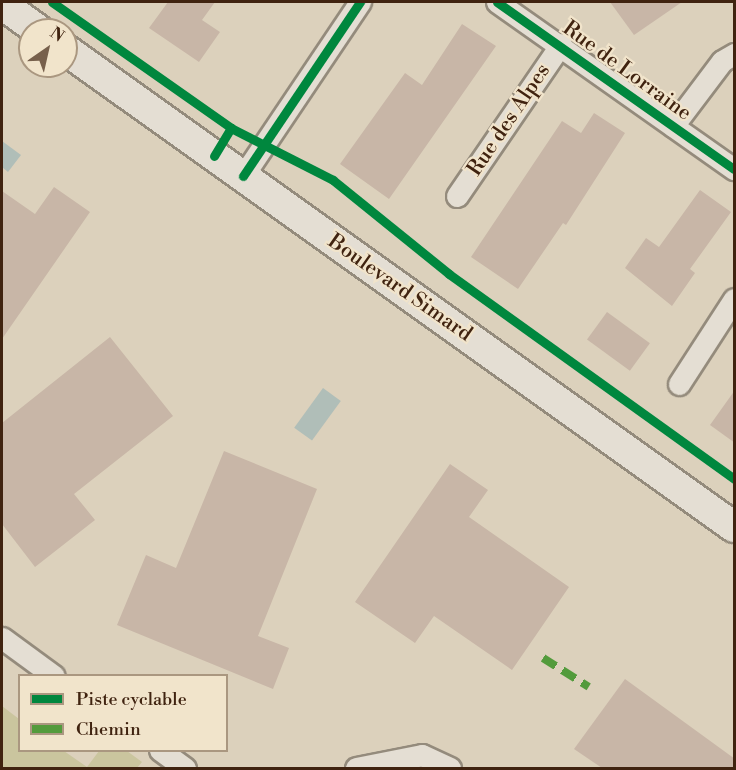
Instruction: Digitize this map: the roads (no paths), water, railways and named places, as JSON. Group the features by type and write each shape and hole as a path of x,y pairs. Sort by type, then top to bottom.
{"main road":[{"path":"2,4 21,18"},
{"name":"Boulevard Simard","path":"78,59 735,527"}],"street":[{"path":"243,176 360,2"},
{"name":"Rue de Lorraine","path":"497,2 561,44 735,169"},
{"name":"Rue des Alpes","path":"458,195 561,44"},
{"name":"Rue de Lorraine","path":"673,126 722,61 735,54"},
{"path":"679,384 735,299"},
{"path":"2,638 53,674"},
{"path":"163,752 185,768"},
{"path":"356,768 422,755 450,768"}]}
